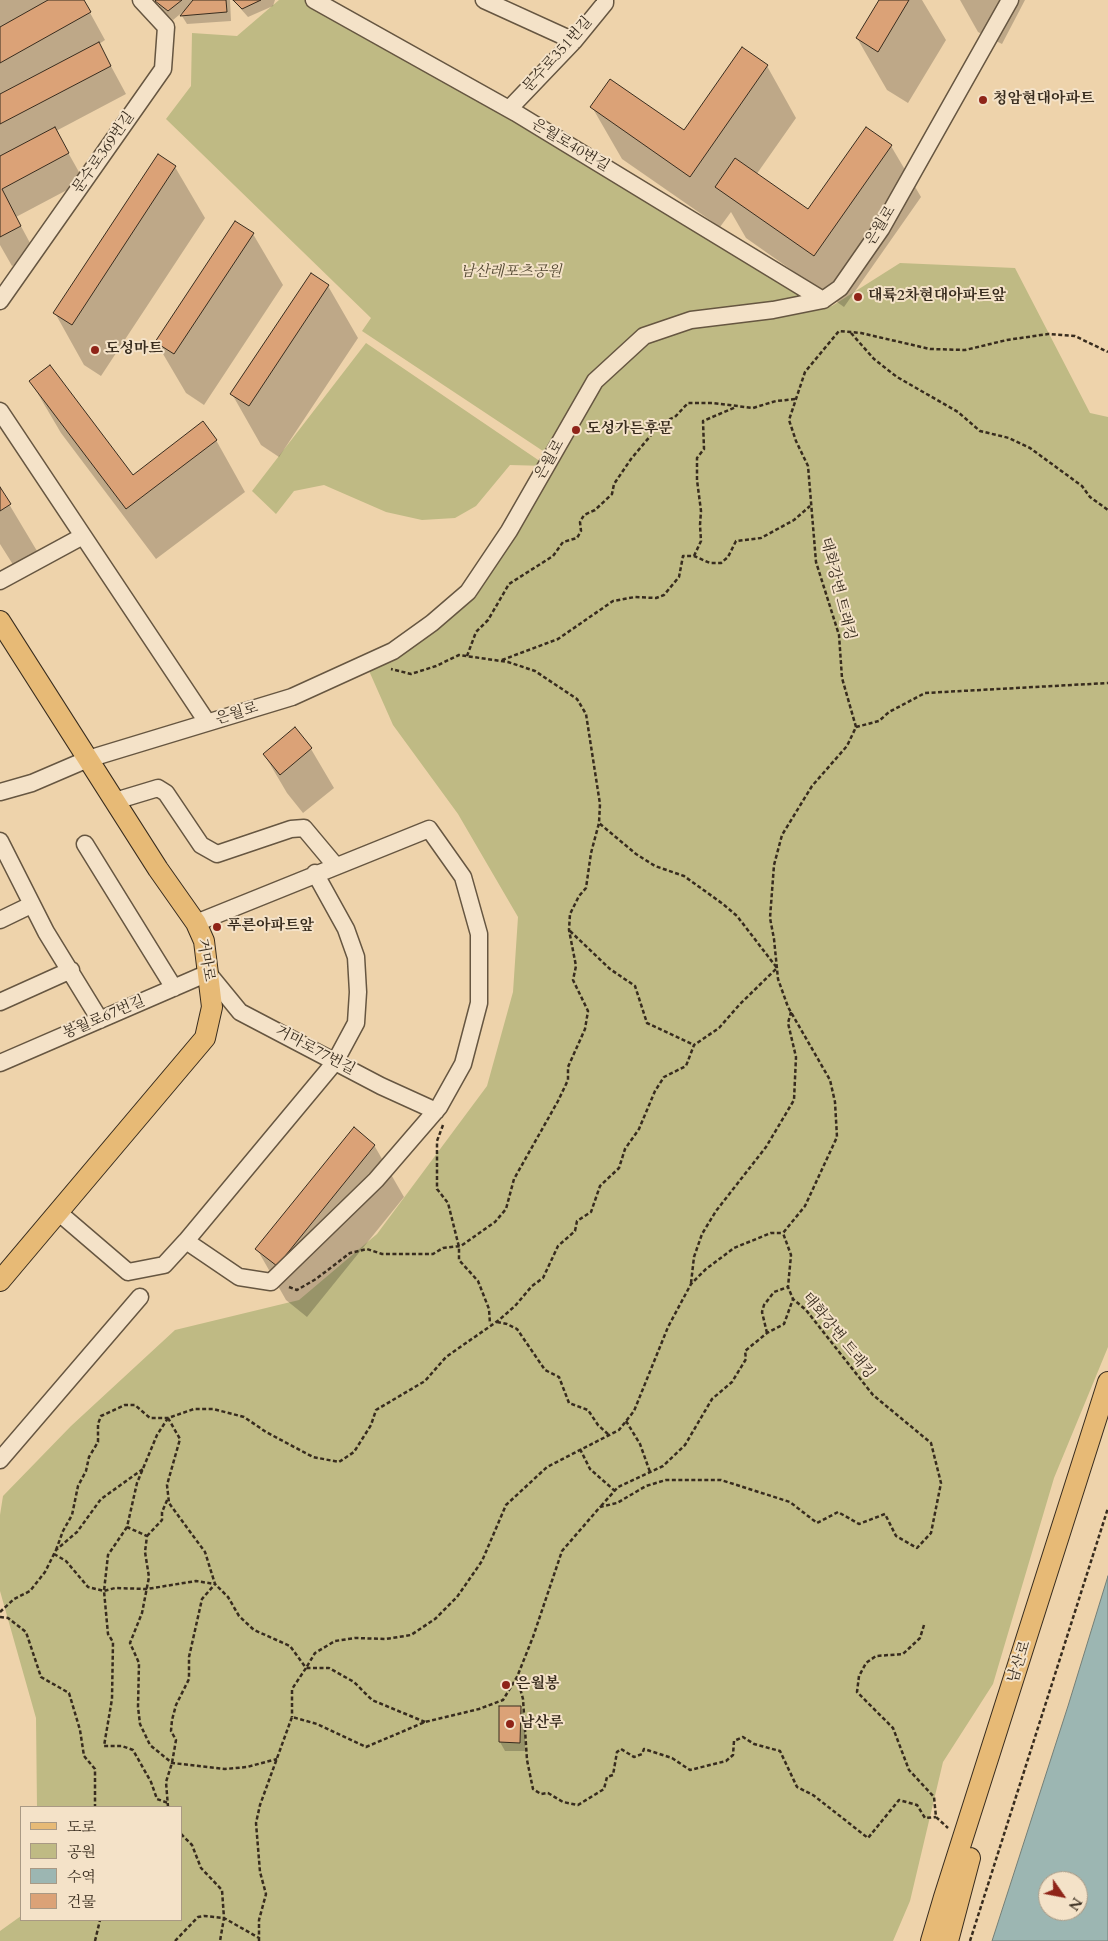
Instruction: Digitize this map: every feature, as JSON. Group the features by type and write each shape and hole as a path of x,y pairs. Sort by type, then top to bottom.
{"main road":[{"name":"거마로","path":"0,621 158,869 196,923 204,940 212,1007 205,1038 0,1281"},
{"name":"남산로","path":"932,1941 1108,1382"},
{"name":"남산로","path":"948,1941 967,1866 1013,1729 1108,1413"}],"street":[{"name":"문수로369번길","path":"0,301 163,69 166,27 141,0"},
{"name":"은월로40번길","path":"314,0 509,109 823,300"},
{"path":"484,0 574,41"},
{"name":"문수로351번길","path":"509,109 574,41 605,3 605,0"},
{"name":"은월로","path":"0,792 32,783 88,759 292,697 393,651 468,592 509,531 595,381 644,336 691,320 772,310 823,300 840,288 881,229 1010,0"},
{"path":"0,411 208,722"},
{"path":"0,581 83,536"},
{"path":"116,802 158,788 166,793 201,845 217,854 291,829 304,828 335,865"},
{"path":"186,1241 240,1276 271,1282 376,1180 436,1112 463,1064 479,1003 479,934 463,877 429,829 315,873 196,923"},
{"path":"0,842 31,905 100,1020"},
{"path":"85,844 174,988"},
{"path":"58,1212 128,1272 164,1265 335,1062 356,1023 358,992 356,957 346,929 315,873"},
{"path":"0,920 31,905"},
{"path":"0,1002 71,970"},
{"name":"봉월로67번길","path":"0,1063 208,973"},
{"name":"거마로77번길","path":"208,973 240,1012 436,1112"},
{"path":"0,1460 140,1297"}],"path":[{"name":"태화강변 트래킹","path":"850,332 839,331 805,372 790,420 796,441 808,466 816,562 839,635 842,678 856,727"},
{"path":"850,332 930,349 965,350 1048,334 1075,336 1108,352"},
{"path":"850,332 874,359 897,377 958,412 980,432 1009,438 1030,448 1082,486 1090,497 1108,510"},
{"path":"466,656 476,632 488,620 509,584 554,556 563,542 577,538 581,531 580,522 584,515 595,510 612,494 614,484 631,459 662,422 675,417 688,403 713,402 753,408 776,401 796,399"},
{"path":"694,556 701,541 697,458 704,449 703,421 738,407"},
{"path":"501,660 558,639 613,601 635,597 656,598 664,595 679,577 683,556 694,556 710,563 721,563 728,557 736,541 761,538 794,520 810,506"},
{"path":"271,1282 297,1290 316,1279 350,1252 367,1249 382,1254 420,1254 459,1246 495,1222 506,1209 514,1179 568,1080 568,1067 585,1029 588,1011 573,980 576,966 569,930 570,914 579,896 586,888 591,853 599,823 600,804 586,714 578,699 535,672 501,660 460,655 436,666 411,674 366,664"},
{"path":"259,1940 259,1920 266,1894 260,1872 256,1823 260,1804 292,1717 292,1690 315,1653 335,1641 355,1638 386,1639 411,1635 435,1619 458,1597 482,1561 506,1504 546,1467 619,1430 626,1421 640,1398 668,1327 691,1284 706,1269 734,1248 771,1233 783,1233 805,1206 837,1137 835,1102 830,1080 791,1011 778,979 770,918 774,866 782,835 812,786 847,746 856,727 879,721 889,712 925,693 1108,683"},
{"path":"599,823 636,854 655,866 684,876 723,904 737,916 777,968"},
{"path":"569,930 610,969 635,986 647,1023 694,1045"},
{"path":"0,1612 14,1599 30,1591 45,1572 72,1515 78,1486 86,1471 89,1457 98,1442 98,1424 101,1416 125,1406 135,1405 150,1418 168,1418 204,1408 231,1412 244,1417 266,1432 313,1457 339,1462 354,1452 371,1425 376,1410 425,1381 446,1357 490,1324 499,1320 515,1306 532,1286 543,1278 558,1246 574,1231 577,1222 591,1212 600,1186 619,1168 626,1149 639,1129 655,1091 664,1077 686,1066 694,1045 720,1028 740,1004 777,968"},
{"path":"691,1284 694,1257 702,1234 716,1211 766,1147 794,1100 796,1057 788,1023 791,1011"},
{"path":"436,1112 444,1127 437,1142 437,1190 448,1203 459,1246 459,1260 478,1281 489,1309 490,1324"},
{"name":"태화강변 트래킹","path":"600,1507 618,1503 646,1486 666,1480 722,1480 790,1502 817,1522 838,1512 859,1524 885,1514 896,1536 917,1548 931,1533 941,1484 931,1443 872,1396 806,1310 793,1299 788,1287 791,1255 783,1233"},
{"path":"767,1332 762,1312 764,1304 774,1292 788,1287"},
{"path":"292,1717 317,1724 366,1747 425,1722 479,1710 503,1700 517,1677 562,1551 618,1487 671,1460 685,1445 712,1399 732,1382 746,1359 745,1351 767,1332 784,1324 793,1299"},
{"path":"499,1320 497,1322 517,1329 545,1370 559,1377 569,1403 588,1410 598,1425 610,1435"},
{"path":"168,1418 157,1435 137,1483 127,1527 108,1555 104,1591 108,1634 114,1642 112,1699 104,1746 122,1746 132,1750 151,1782 157,1799 168,1802"},
{"path":"168,1418 180,1439 167,1486 169,1503 204,1552 215,1584 228,1597 244,1621 254,1630 290,1646 306,1668"},
{"path":"626,1421 640,1444 650,1472"},
{"path":"580,1449 590,1469 615,1491"},
{"path":"56,1550 77,1532 101,1499 144,1468"},
{"path":"168,1498 162,1512 162,1520 147,1536 145,1552 149,1577 142,1613 130,1643 139,1663 138,1706 140,1724 150,1745 172,1763 225,1769 247,1767 277,1759"},
{"path":"970,1941 1108,1508"},
{"path":"127,1527 147,1536"},
{"path":"54,1554 66,1561 88,1587 104,1591 115,1588 147,1589 196,1581 215,1584"},
{"path":"168,1806 166,1782 176,1740 171,1731 176,1705 189,1679 189,1657 202,1599 215,1584"},
{"path":"0,1617 8,1618 26,1632 41,1677 69,1693 80,1730 84,1756 95,1770 95,1806"},
{"path":"924,1625 920,1638 903,1654 876,1656 866,1663 859,1676 857,1692 892,1728 909,1770 934,1797 936,1817"},
{"path":"306,1668 328,1668 354,1682 372,1700 425,1722"},
{"path":"517,1677 523,1699 526,1760 533,1789 541,1794 548,1793 563,1802 578,1805 604,1789 607,1777 613,1775 617,1752 621,1749 634,1757 642,1754 644,1749 672,1758 690,1770 726,1761 733,1755 734,1741 743,1737 754,1744 780,1752 797,1787 813,1795 868,1838 899,1800 917,1805 925,1818 936,1817 952,1833"},
{"path":"182,1835 192,1845 201,1868 222,1890 224,1918 220,1941"},
{"path":"175,1941 198,1917 224,1918 259,1940"},
{"path":"95,1941 100,1921"}],"green space":[{"name":"남산레포츠공원","path":"279,0 313,0 814,301 648,335 832,306 900,263 1015,268 1090,413 1108,417 1108,1347 1054,1478 993,1684 943,1762 910,1901 893,1941 0,1941 0,1931 20,1917 20,1921 182,1921 182,1806 37,1806 36,1718 0,1591 0,1515 3,1496 71,1426 175,1330 299,1300 377,1234 487,1086 513,992 518,917 458,814 393,725 366,664 476,597 576,430 595,381 552,457 362,331 371,318 166,119 191,86 192,33 237,36"},
{"path":"366,343 547,466 510,465 476,506 455,518 422,520 386,512 324,485 294,491 276,514 252,491"}],"water":[{"path":"1108,1576 1108,1941 992,1941 1068,1706"}],"building":[{"path":"48,0 84,0 91,12 0,63 0,27"},
{"path":"156,0 182,0 168,11"},
{"path":"193,0 226,0 227,12 180,16"},
{"path":"233,0 261,0 242,9"},
{"path":"879,0 909,0 878,52 856,38"},
{"path":"99,42 111,66 0,124 0,94"},
{"path":"742,47 768,65 690,177 590,107 610,79 684,130"},
{"path":"55,127 69,153 2,189 21,226 0,237 0,156"},
{"path":"866,127 892,145 814,256 715,187 735,158 808,209"},
{"path":"158,154 176,166 72,325 53,313"},
{"path":"235,221 254,233 174,354 155,342"},
{"path":"311,273 329,285 249,406 230,394"},
{"path":"50,365 133,475 203,421 217,440 126,509 29,381"},
{"path":"0,487 11,504 0,511"},
{"path":"295,727 312,748 280,775 263,754"},
{"path":"354,1127 375,1145 277,1266 255,1249"},
{"name":"남산루","path":"499,1706 521,1706 520,1743 499,1742"}],"place":[{"name":"청암현대아파트","path":"983,100"},
{"name":"대륙2차현대아파트앞","path":"858,297"},
{"name":"도성마트","path":"95,350"},
{"name":"도성가든후문","path":"576,430"},
{"name":"푸른아파트앞","path":"217,927"},
{"name":"은월봉","path":"506,1685"},
{"name":"남산루","path":"510,1724"}]}
